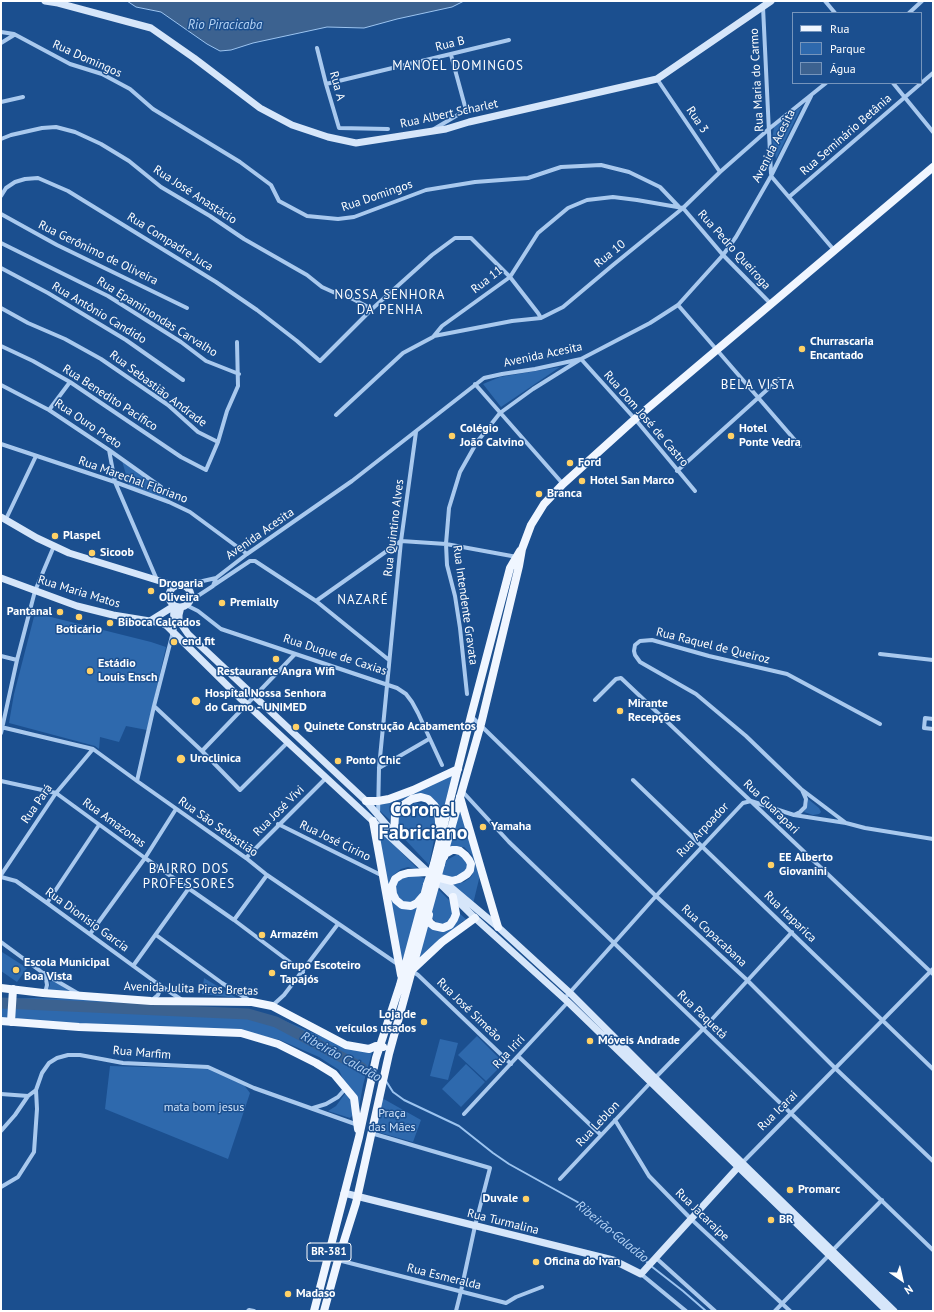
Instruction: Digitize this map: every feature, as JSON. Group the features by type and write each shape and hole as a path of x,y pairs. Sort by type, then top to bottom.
{"main road":[{"name":"Rua Albert Scharlet","path":"45,1 58,3 151,28 194,58 260,108 292,125 356,143 446,129 468,122 658,79 771,1"},
{"path":"389,1054 386,1049 378,1046 384,1033 402,979 429,888 461,793 481,724 519,554 531,525 537,515 544,504 562,484 635,419 933,167"},
{"path":"3,518 37,538 69,553 157,581 186,587 190,593 179,615 179,621 188,634 366,801 376,819 453,897 653,1080 831,1253 894,1311"},
{"path":"439,862 441,838 471,716 510,568 519,554"},
{"name":"Rua Maria Matos","path":"1,578 76,606 113,615 162,623 326,778 376,819"},
{"path":"176,586 170,590 170,601 183,605"},
{"path":"150,621 183,605"},
{"path":"173,632 183,605"},
{"path":"366,801 389,799 413,790 458,769"},
{"path":"461,793 498,927"},
{"path":"394,834 395,814 400,807 412,799 421,797 428,799 438,811 441,838"},
{"path":"376,819 570,993 653,1080"},
{"path":"376,819 383,876 405,968"},
{"path":"439,862 445,854 452,850 456,850 467,857 470,864 467,874 459,880 452,881 440,878"},
{"path":"428,872 408,873 401,875 395,879 392,886 393,894 396,900 402,905 412,906 417,904 429,888"},
{"path":"429,888 428,919 430,923 439,928 450,925 455,917 453,897"},
{"path":"389,1054 405,968 429,909"},
{"path":"405,968 475,918"},
{"name":"Avenida Julita Pires Bretas","path":"1,988 13,993 43,993 151,1001 252,1002 272,1006 346,1045 369,1049 378,1046"},
{"path":"11,1022 13,993"},
{"path":"1,1021 79,1027 241,1033 278,1044 334,1074 346,1087 354,1098 359,1137"},
{"name":"BR-381","path":"314,1311 359,1137 378,1046"},
{"name":"BR-381","path":"324,1311 357,1196 389,1054"},
{"name":"Rua Icarai","path":"641,1274 740,1165"},
{"name":"Rua Turmalina","path":"344,1193 613,1260 641,1274"},
{"path":"831,1253 887,1311"}],"street":[{"path":"824,1 833,12"},
{"path":"910,12 922,1"},
{"name":"Rua Maria do Carmo","path":"763,7 770,128 771,176"},
{"name":"Rua Domingos","path":"1,32 14,34 70,64 102,74 130,89 153,109 240,162 271,185 279,201 307,216 338,220 354,216 426,190 475,182 528,178 561,167 601,165 629,172 660,187 682,208"},
{"path":"1,43 14,34"},
{"name":"Rua B","path":"326,84 509,40"},
{"name":"Rua A","path":"317,48 339,128 388,129"},
{"path":"429,132 466,110 451,54"},
{"name":"Rua Seminário Betânia","path":"922,82 933,73"},
{"name":"Rua 3","path":"658,79 720,172"},
{"name":"Rua 10","path":"433,337 512,321 540,318 563,307 682,208 770,128 825,84"},
{"path":"894,84 933,132"},
{"name":"Rua Seminário Betânia","path":"789,197 920,84"},
{"name":"Avenida Acesita","path":"186,587 194,583 216,578 247,554 352,481 484,378 581,359 650,323 678,305 723,255 736,237 771,176 810,96"},
{"path":"1,102 23,97"},
{"name":"Rua José Anastácio","path":"1,139 11,135 42,128 56,127 75,132 100,144 129,161 161,187 210,216 244,239 307,275 322,287 348,296 372,309"},
{"path":"771,176 834,250"},
{"name":"Rua Compadre Juca","path":"1,196 6,188 16,182 25,179 38,178 68,191 228,290 257,310 320,361 372,309"},
{"name":"Rua 11","path":"336,415 403,353 433,337 442,326 510,277 538,233 568,208 587,200 614,197 682,208"},
{"name":"Rua Pedro Queiroga","path":"682,208 723,255 771,304"},
{"name":"Rua Gerônimo de Oliveira","path":"1,214 57,244 187,308"},
{"path":"372,309 432,255 448,243 455,238 471,238 510,277 538,313 540,318"},
{"name":"Rua Epaminondas Carvalho","path":"1,244 108,296 181,342 206,361 239,374"},
{"name":"Rua Antônio Candido","path":"1,268 48,293 126,340 184,380"},
{"path":"678,305 800,446"},
{"name":"Rua Sebastião Andrade","path":"1,308 28,323 65,338 101,359 168,405 198,432 218,442"},
{"path":"218,442 227,411 238,386 239,374 237,342"},
{"name":"Rua Benedito Pacífico","path":"1,346 33,361 70,382 181,457 206,470 218,442"},
{"name":"Rua Intendente Gravata","path":"467,694 460,628 455,596 447,565 446,544 449,508 460,472 477,442 500,413 533,389 581,359"},
{"name":"Rua Dom José de Castro","path":"581,359 635,419 695,491"},
{"path":"677,471 780,379"},
{"path":"49,410 70,382"},
{"path":"475,384 562,484"},
{"name":"Rua Ouro Preto","path":"1,385 49,410 161,487"},
{"name":"Rua Quintino Alves","path":"376,819 379,768 401,541 416,432"},
{"name":"Rua Marechal Floriano","path":"1,444 115,482 169,502 190,512 247,554"},
{"path":"109,450 115,482 157,581"},
{"path":"3,518 36,456"},
{"path":"316,601 401,541 446,544 519,554"},
{"path":"1,733 35,591 54,546"},
{"path":"183,605 250,561 255,561 316,601 389,660"},
{"path":"213,586 216,578"},
{"name":"Rua Duque de Caxias","path":"183,605 198,611 221,629 398,688 406,694 418,713 442,765"},
{"path":"136,781 173,632"},
{"name":"Rua Raquel de Queiroz","path":"846,823 801,788 746,736 696,694 640,662 635,656 635,645 640,641 652,640 709,656 787,674 880,724"},
{"path":"202,751 295,654"},
{"path":"880,654 933,660"},
{"path":"1,656 18,660"},
{"name":"Rua Guarapari","path":"595,700 616,678 621,678 932,972"},
{"path":"154,706 202,751 240,790 288,742"},
{"name":"Rua Copacabana","path":"471,716 481,724 656,896 747,980 835,1068 933,1161"},
{"path":"933,719 925,718 924,728 933,729"},
{"name":"Rua São Sebastião","path":"2,727 93,748 136,781 267,874 338,924 405,968"},
{"path":"379,768 429,739"},
{"name":"Rua Pará","path":"1,876 56,793 93,748"},
{"name":"Rua José Vivi","path":"246,858 278,824 326,778"},
{"name":"Rua Itaparica","path":"633,780 933,1069"},
{"name":"Rua Amazonas","path":"1,781 56,793 144,858 234,920 303,972"},
{"path":"794,816 805,807 806,798 801,788"},
{"name":"Rua Paquetá","path":"461,793 614,944 792,1113 933,1250"},
{"path":"751,801 794,816 846,823 865,828 933,839"},
{"name":"Rua Arpoador","path":"566,1000 570,993 701,847 743,803 751,801"},
{"path":"90,934 144,858 176,809"},
{"name":"Rua José Cirino","path":"278,824 383,876"},
{"path":"48,903 99,825"},
{"path":"234,920 267,874"},
{"name":"Rua Dionisio Garcia","path":"1,876 16,882 48,903 158,984 185,1001"},
{"path":"133,966 189,888"},
{"path":"272,1006 284,995 303,972 338,924"},
{"name":"Rua Leblon","path":"560,1179 703,1029 792,932"},
{"path":"156,935 222,983 252,1002"},
{"path":"1,942 43,973 82,996"},
{"name":"Rua José Simeão","path":"405,968 418,975 511,1064"},
{"name":"Rua Icarai","path":"740,1165 932,972"},
{"path":"43,973 47,985 46,990 43,993"},
{"path":"151,1001 158,995 160,989 158,984"},
{"name":"Rua Iriri","path":"464,1114 511,1064 566,1000"},
{"name":"Rua Marfim","path":"1,1187 18,1177 34,1152 37,1109 36,1090 42,1073 49,1064 57,1058 68,1055 80,1055 123,1063 208,1067 254,1088 313,1108 358,1126"},
{"path":"518,1056 601,1135"},
{"path":"313,1108 326,1104 338,1097 346,1087"},
{"path":"1,1131 15,1115 28,1096 36,1090"},
{"path":"1,1094 28,1096"},
{"path":"358,1126 362,1118"},
{"name":"Rua Jacaraípe","path":"615,1120 649,1176 691,1219 790,1311"},
{"path":"371,1133 490,1168 456,1311"},
{"path":"775,1311 882,1200"},
{"path":"654,1259 715,1311"},
{"name":"Rua Esmeralda","path":"338,1260 506,1303 542,1287"},
{"path":"641,1274 686,1311"},
{"path":"249,1310 254,1311"}],"green space":[{"path":"802,106 776,159 772,140 774,127"},
{"path":"560,367 501,407 483,384 500,377"},
{"path":"122,461 161,489 170,503 130,488"},
{"name":"Estádio Louis Ensch","path":"35,613 166,647 147,730 126,726 119,742 100,737 99,749 95,746 9,723 14,694"},
{"path":"455,774 443,817 437,806 408,797 398,802 391,814 390,820 380,811 380,803"},
{"path":"808,799 819,808 821,812 819,814 813,815 804,812"},
{"path":"415,803 424,804 434,811 437,825 429,865 399,833 398,821 400,813"},
{"path":"459,805 480,875 473,904 451,885 464,882 471,877 475,868 472,855 464,847 451,847 445,850"},
{"path":"375,826 419,870 408,867 401,869 391,877 389,883 393,902 420,905 401,965"},
{"path":"456,855 462,855 469,860 466,874 451,878 439,874 441,868 447,860"},
{"path":"414,874 426,879 422,891 417,899 408,903 401,900 394,888 399,878"},
{"path":"436,887 449,900 454,911 450,923 437,923 432,918 430,911"},
{"path":"459,913 467,920 463,921 417,960 426,924 430,928 441,931"},
{"path":"2,952 27,968 17,982 1,971"},
{"path":"49,978 71,992 48,990 50,985"},
{"path":"204,978 237,998 202,994"},
{"path":"1,999 77,999 250,1011 278,1018 339,1044 373,1049 363,1085 358,1113 339,1070 319,1057 280,1040 243,1031 1,1021"},
{"path":"477,1036 504,1063 486,1081 458,1055"},
{"path":"440,1039 458,1043 448,1080 430,1076"},
{"path":"466,1064 485,1082 461,1107 442,1089"},
{"name":"mata bom jesus","path":"110,1066 213,1069 244,1085 250,1093 228,1159 105,1109"},
{"path":"347,1091 351,1098 354,1114 350,1118 328,1111 336,1106"},
{"name":"Praça das Mães","path":"382,1098 421,1120 413,1142 381,1133 378,1130 376,1127"}],"water":[{"name":"Rio Piracicaba","path":"127,1 464,1 452,7 364,28 327,27 253,43 231,50 220,51 207,44 161,12 136,7"}],"waterway":[{"name":"Ribeirão Caladão","path":"1,1003 248,1014 276,1022 362,1068"},
{"name":"Ribeirão Caladão","path":"362,1068 370,1072"},
{"name":"Ribeirão Caladão","path":"386,1081 393,1092 404,1100 459,1126 509,1164 581,1204 648,1263"},
{"name":"Ribeirão Caladão","path":"651,1266 706,1311"}],"place":[{"name":"Churrascaria Encantado","path":"802,349"},
{"name":"Colégio João Calvino","path":"452,436"},
{"name":"Hotel Ponte Vedra","path":"731,436"},
{"name":"Ford","path":"570,463"},
{"name":"Hotel San Marco","path":"582,481"},
{"name":"Branca","path":"539,494"},
{"name":"Plaspel","path":"55,536"},
{"name":"Sicoob","path":"92,553"},
{"name":"Drogaria Oliveira","path":"151,591"},
{"name":"Premially","path":"222,603"},
{"name":"Pantanal","path":"60,612"},
{"name":"Boticário","path":"79,617"},
{"name":"Biboca Calçados","path":"110,623"},
{"name":"end fit","path":"174,642"},
{"name":"Restaurante Angra Wifi","path":"276,659"},
{"name":"Estádio Louis Ensch","path":"90,671"},
{"name":"Hospital Nossa Senhora do Carmo - UNIMED","path":"196,701"},
{"name":"Mirante Recepções","path":"620,711"},
{"name":"Quinete Construção Acabamentos","path":"296,727"},
{"name":"Uroclinica","path":"181,759"},
{"name":"Ponto Chic","path":"338,761"},
{"name":"Yamaha","path":"483,827"},
{"name":"EE Alberto Giovanini","path":"771,865"},
{"name":"Armazém","path":"262,935"},
{"name":"Escola Municipal Boa Vista","path":"16,970"},
{"name":"Grupo Escoteiro Tapajós","path":"272,973"},
{"name":"Loja de veículos usados","path":"424,1022"},
{"name":"Móveis Andrade","path":"590,1041"},
{"name":"Promarc","path":"790,1190"},
{"name":"Duvale","path":"526,1199"},
{"name":"BR","path":"771,1220"},
{"name":"Oficina do Ivan","path":"536,1262"},
{"name":"Madaso","path":"288,1294"}],"district":[{"name":"MANOEL DOMINGOS","path":"458,66"},
{"name":"NOSSA SENHORA DA PENHA","path":"390,302"},
{"name":"BELA VISTA","path":"758,385"},
{"name":"NAZARÉ","path":"363,600"},
{"name":"Coronel Fabriciano","path":"423,822"},
{"name":"BAIRRO DOS PROFESSORES","path":"189,876"}]}
